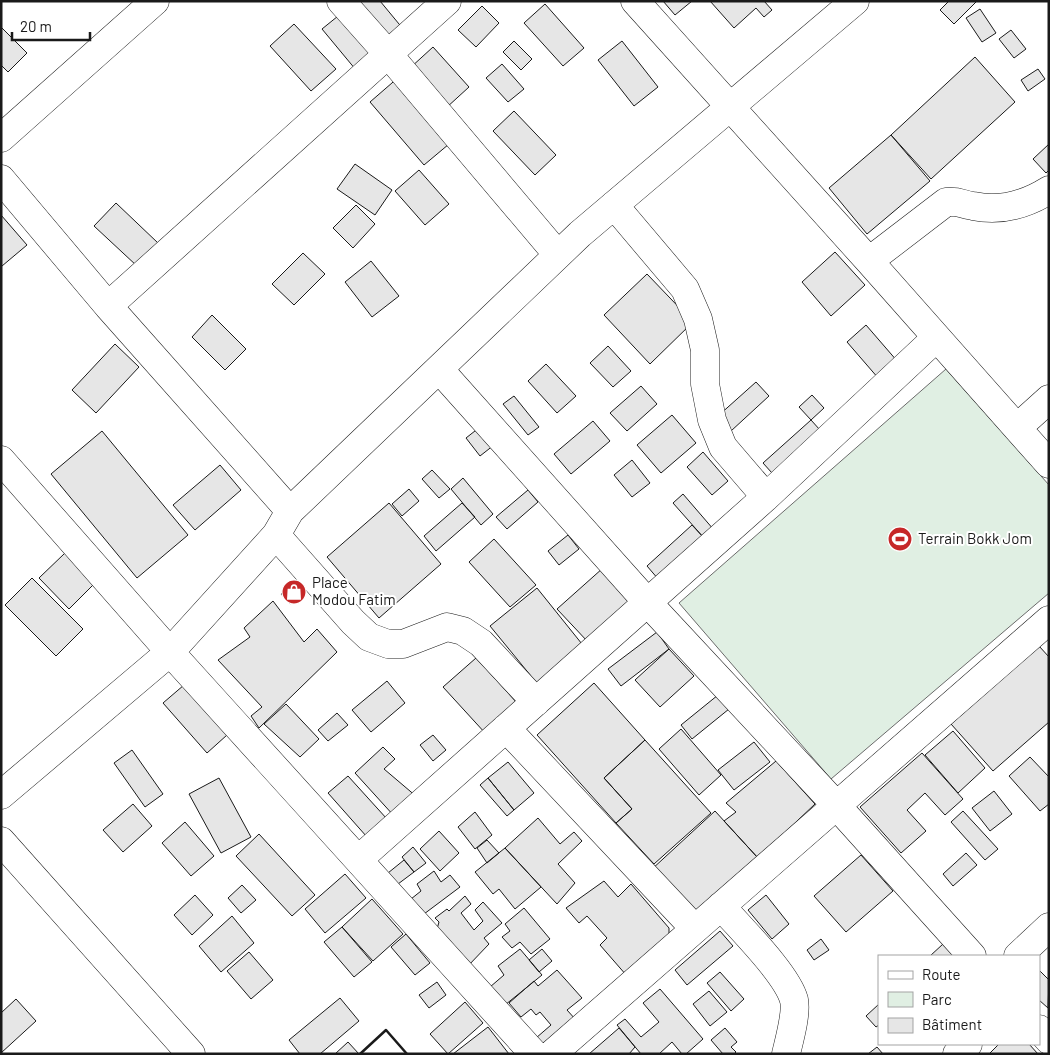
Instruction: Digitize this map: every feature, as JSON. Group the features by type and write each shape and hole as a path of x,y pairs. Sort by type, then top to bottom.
{"main road":[{"path":"341,1 558,255"},
{"path":"108,306 447,1"},
{"path":"635,1 1049,464"},
{"path":"1,795 170,652 276,535 290,511 558,255 854,1"},
{"path":"1,138 138,7"},
{"path":"1,179 108,306 290,511"},
{"path":"870,262 946,202 958,201 971,206 998,210 1035,199 1049,190"},
{"path":"614,205 685,289 698,319 704,350 705,384 712,420 724,447 766,497"},
{"path":"359,859 766,497 936,338"},
{"path":"439,369 648,603 836,805 971,955"},
{"path":"1017,428 1049,399"},
{"path":"1,460 170,652 534,1054"},
{"path":"276,535 353,622 369,637 388,644 403,644 447,627 463,630 481,643 536,702"},
{"path":"552,1054 1048,622"},
{"path":"506,728 695,929"},
{"path":"1,841 190,1054"},
{"path":"721,906 785,980 795,1002 786,1054"},
{"path":"1019,955 1049,927"},
{"path":"1040,1030 1049,1040"},
{"path":"957,1054 967,1045"}],"green space":[{"name":"Terrain Bokk Jom","path":"946,369 1049,485 1049,593 831,779 679,603"}],"building":[{"path":"354,1 380,1 404,30 388,43"},
{"path":"663,1 692,1 675,15"},
{"path":"710,1 764,1 772,10 764,17 756,8 734,28"},
{"path":"949,1 977,1 954,24 940,10"},
{"path":"545,4 584,48 563,66 524,23"},
{"path":"482,6 499,23 476,47 458,30"},
{"path":"980,9 996,33 982,42 966,18"},
{"path":"343,12 377,53 356,70 322,29"},
{"path":"294,24 336,69 311,91 270,46"},
{"path":"1,27 27,53 8,72 1,65"},
{"path":"1011,30 1026,49 1014,58 999,39"},
{"path":"514,41 532,59 521,70 503,52"},
{"path":"622,41 658,87 634,106 598,60"},
{"path":"433,47 469,87 446,108 410,68"},
{"path":"975,57 1015,102 931,179 891,135"},
{"path":"502,64 524,89 508,102 486,78"},
{"path":"1038,69 1045,79 1028,91 1021,80"},
{"path":"400,76 455,139 424,165 370,102"},
{"path":"514,111 556,155 535,175 493,131"},
{"path":"891,135 930,181 867,234 829,188"},
{"path":"1049,144 1049,170 1046,173 1033,159"},
{"path":"355,164 392,190 375,215 337,189"},
{"path":"419,170 449,204 425,225 395,191"},
{"path":"116,203 158,243 137,266 94,226"},
{"path":"356,205 375,224 353,248 333,228"},
{"path":"1,215 27,245 2,266 1,265"},
{"path":"835,252 865,285 831,316 802,282"},
{"path":"303,253 325,274 294,305 272,284"},
{"path":"371,261 399,296 372,317 345,282"},
{"path":"647,274 693,322 650,364 604,315"},
{"path":"212,315 246,349 225,370 192,337"},
{"path":"866,325 898,362 879,379 847,342"},
{"path":"115,344 139,367 96,413 72,390"},
{"path":"608,346 631,371 613,387 590,363"},
{"path":"546,364 576,396 557,413 528,381"},
{"path":"756,382 769,396 731,431 718,416"},
{"path":"641,386 657,404 627,431 610,413"},
{"path":"812,395 824,408 811,420 799,407"},
{"path":"514,396 539,427 528,435 503,404"},
{"path":"672,415 696,443 661,473 637,445"},
{"path":"811,420 820,430 772,473 763,463"},
{"path":"593,421 610,441 571,474 554,454"},
{"path":"480,427 494,445 480,456 466,438"},
{"path":"102,431 188,535 137,578 51,474"},
{"path":"703,452 728,481 712,495 687,467"},
{"path":"632,460 650,483 632,497 614,475"},
{"path":"220,465 241,490 195,530 173,505"},
{"path":"432,470 450,489 439,498 422,479"},
{"path":"463,478 493,514 481,525 451,489"},
{"path":"409,489 419,501 402,516 392,504"},
{"path":"528,490 538,502 507,529 496,517"},
{"path":"683,494 714,530 704,538 673,503"},
{"path":"389,503 441,564 379,618 327,557"},
{"path":"462,503 475,517 436,551 424,536"},
{"path":"692,525 704,538 659,580 647,566"},
{"path":"568,535 579,549 559,565 548,551"},
{"path":"494,539 536,585 510,607 469,562"},
{"path":"65,553 95,583 69,609 39,578"},
{"path":"603,568 633,602 588,642 557,609"},
{"path":"32,578 83,629 56,656 5,605"},
{"name":"Place Modou Fatim","path":"297,580 306,590 290,604 281,594"},
{"path":"537,588 586,649 540,687 490,626"},
{"path":"273,601 304,642 317,629 337,652 259,728 251,716 262,707 218,660 250,637 244,628"},
{"path":"657,632 669,649 621,686 608,669"},
{"path":"1039,646 1049,657 1049,722 993,771 951,724"},
{"path":"669,649 694,676 660,707 635,680"},
{"path":"476,658 518,704 486,734 443,687"},
{"path":"387,681 405,703 371,732 352,710"},
{"path":"594,683 645,740 604,778 632,809 616,823 537,735"},
{"path":"184,685 227,735 207,753 163,703"},
{"path":"718,695 729,709 692,739 681,725"},
{"path":"286,704 319,739 300,757 264,724"},
{"path":"337,713 348,725 328,741 318,730"},
{"path":"681,729 721,775 699,795 659,749"},
{"path":"953,731 985,768 958,793 925,755"},
{"path":"433,735 446,750 433,761 420,745"},
{"path":"645,740 711,813 654,864 616,823 632,809 604,778"},
{"path":"754,742 770,762 734,790 718,770"},
{"path":"383,747 395,759 384,769 417,797 395,817 355,773"},
{"path":"132,750 163,794 145,807 114,763"},
{"path":"922,753 963,799 945,815 925,793 907,810 926,831 901,853 860,807"},
{"path":"1030,757 1049,777 1049,804 1040,811 1009,776"},
{"path":"776,761 815,804 758,858 724,821 736,812 726,803"},
{"path":"508,762 534,793 514,810 488,778"},
{"path":"348,776 387,819 367,837 328,793"},
{"path":"219,778 251,837 221,853 189,794"},
{"path":"488,778 514,810 507,816 480,785"},
{"path":"994,791 1012,814 990,831 972,808"},
{"path":"133,804 152,826 123,852 103,830"},
{"path":"715,811 758,858 695,917 651,870"},
{"path":"963,811 998,849 985,860 951,822"},
{"path":"475,812 492,835 475,849 458,827"},
{"path":"538,818 560,844 574,832 582,841 558,864 575,883 557,904 505,848"},
{"path":"185,822 214,856 191,876 162,843"},
{"path":"439,831 459,853 440,871 420,849"},
{"path":"259,834 315,895 292,916 236,856"},
{"path":"487,840 499,853 487,863 477,848"},
{"path":"413,847 426,863 414,872 402,857"},
{"path":"505,848 541,887 515,909 499,889 493,894 475,872"},
{"path":"966,853 977,865 953,886 943,874"},
{"path":"861,855 893,891 846,932 814,896"},
{"path":"404,860 414,872 398,884 388,873"},
{"path":"434,871 441,882 450,875 460,887 424,914 411,899 421,891 417,884"},
{"path":"345,874 366,898 325,933 305,909"},
{"path":"604,881 618,897 631,884 669,928 669,938 627,976 600,945 607,938 587,916 579,923 566,908"},
{"path":"242,885 256,900 241,913 228,898"},
{"path":"195,895 213,915 192,935 174,915"},
{"path":"766,895 789,924 772,939 748,910"},
{"path":"465,896 471,904 461,913 474,930 483,921 475,910 483,902 502,923 484,938 489,944 467,967 437,929 439,922 435,918 447,909 449,911"},
{"path":"372,899 403,934 373,961 342,927"},
{"path":"524,908 550,939 531,954 520,942 512,948 502,937 510,931 505,924"},
{"path":"232,916 254,943 221,972 199,946"},
{"path":"342,927 372,962 354,977 324,942"},
{"path":"720,931 733,946 687,985 675,970"},
{"path":"406,934 430,963 415,975 391,947"},
{"path":"821,939 829,950 814,960 807,950"},
{"path":"943,944 953,955 931,955"},
{"path":"520,949 542,975 505,1005 490,987 504,975 498,966"},
{"path":"542,949 552,961 539,972 529,960"},
{"path":"249,952 273,980 251,999 227,971"},
{"path":"557,970 582,998 567,1010 576,1020 544,1048 536,1038 551,1025 540,1012 536,1015 531,1009 521,1017 509,1003 534,981 538,986"},
{"path":"1040,971 1049,980 1048,1008 1040,1001"},
{"path":"720,972 744,999 731,1011 707,983"},
{"path":"437,982 446,995 429,1008 419,995"},
{"path":"660,989 703,1039 686,1054 682,1054 672,1042 659,1054 641,1054 617,1025 625,1019 641,1037 659,1022 643,1003"},
{"path":"709,991 727,1012 710,1026 693,1004"},
{"path":"340,998 359,1021 320,1054 300,1054 289,1040"},
{"path":"16,999 36,1021 1,1053 1,1013"},
{"path":"465,1002 483,1023 448,1054 430,1034"},
{"path":"878,1005 878,1026 876,1027 866,1016"},
{"path":"488,1027 509,1054 453,1054"},
{"path":"619,1028 635,1047 629,1054 589,1054"},
{"path":"725,1028 737,1042 731,1047 736,1052 734,1054 723,1054 711,1040"},
{"path":"348,1042 359,1054 335,1054"},
{"path":"998,1045 1030,1045 1038,1054 989,1054"},
{"path":"877,1047 883,1054 868,1054"}],"wall":[{"path":"360,1054 386,1030 407,1054"}],"place":[{"name":"Terrain Bokk Jom","path":"900,539"},
{"name":"Place Modou Fatim","path":"294,592"}]}
